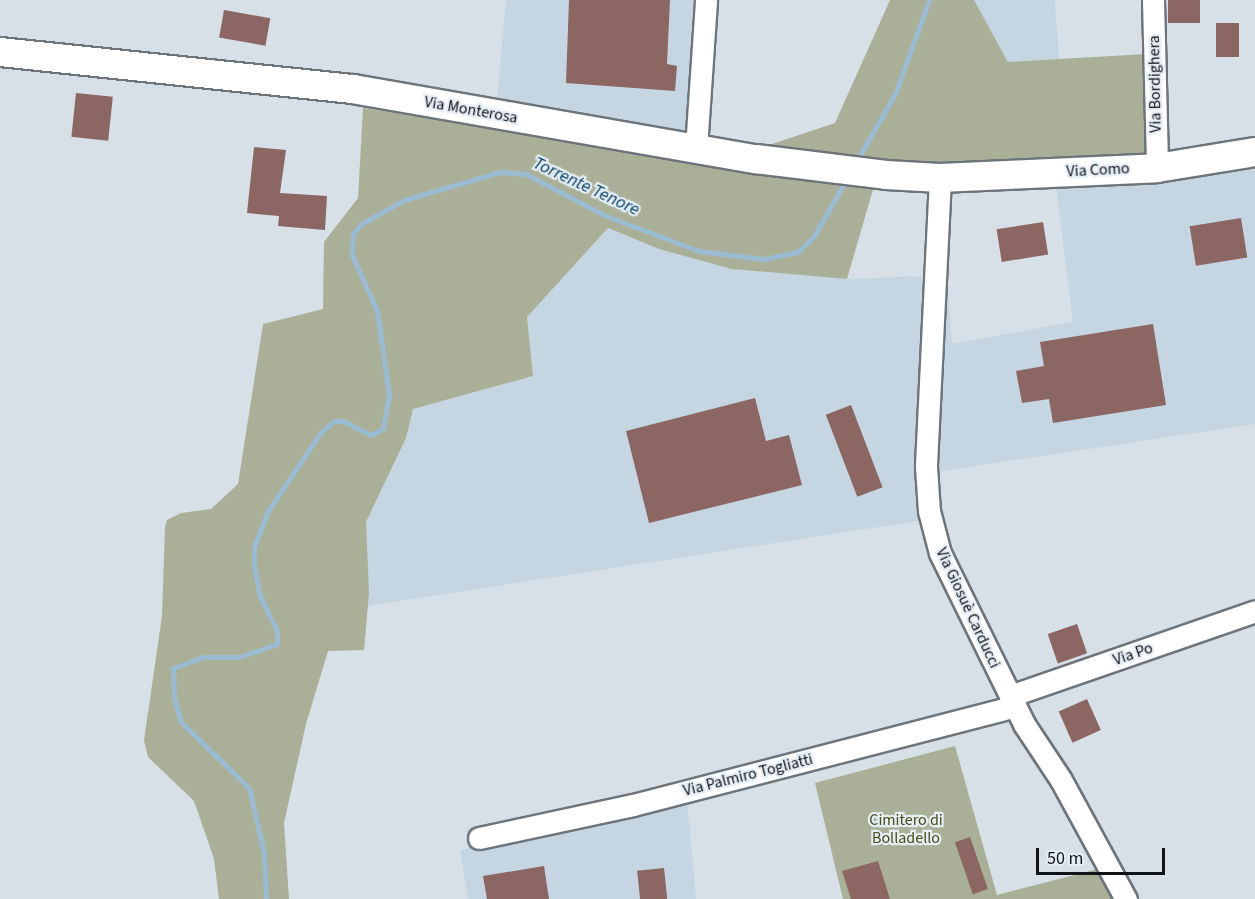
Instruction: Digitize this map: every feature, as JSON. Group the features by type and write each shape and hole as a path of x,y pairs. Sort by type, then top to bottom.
{"main road":[{"name":"Via Monterosa","path":"0,52 353,89 814,166 886,176 940,177"},
{"name":"Via Como","path":"940,177 1157,168 1255,152"}],"street":[{"path":"696,148 706,0"},
{"name":"Via Bordighera","path":"1153,0 1157,168"},
{"name":"Via Giosuè Carducci","path":"940,177 926,467 929,511 940,553 1013,701 1079,811 1126,899"},
{"name":"Via Po","path":"1013,701 1255,611"},
{"name":"Via Palmiro Togliatti","path":"479,838 633,805 1013,701"}],"shaded area":[{"path":"506,0 695,0 686,157 497,100"},
{"path":"974,0 1055,0 1059,59 1008,62"},
{"path":"1255,170 1255,424 929,473 937,518 367,606 366,522 406,438 413,409 533,376 527,317 608,228 659,249 847,279 947,275 952,344 1073,322 1056,185"},
{"path":"687,799 696,899 468,899 460,850"}],"green space":[{"path":"890,0 974,0 1008,62 1146,54 1146,154 939,166 865,164 763,147 835,123"},
{"path":"363,108 874,186 847,279 732,269 659,249 608,228 527,317 533,376 413,409 406,438 366,522 369,593 364,650 328,651 306,724 284,823 289,899 219,899 214,859 194,801 148,757 144,740 162,616 165,527 167,520 181,513 211,509 238,484 263,324 323,309 324,242 358,198"},
{"name":"Cimitero di Bolladello","path":"955,746 997,895 1098,869 1116,899 843,899 815,783"}],"building":[{"path":"569,0 670,0 667,64 677,66 675,91 566,83"},
{"path":"1168,0 1200,0 1200,23 1168,23"},
{"path":"224,10 270,18 265,46 219,38"},
{"path":"1216,23 1239,23 1239,57 1216,57"},
{"path":"76,93 113,97 108,141 71,137"},
{"path":"254,147 286,150 280,193 327,196 325,230 278,226 279,216 247,213"},
{"path":"1241,218 1247,258 1196,266 1190,226"},
{"path":"1043,222 1048,255 1002,262 997,229"},
{"path":"1153,324 1166,405 1053,423 1049,399 1022,403 1016,371 1044,366 1040,342"},
{"path":"755,398 766,441 789,435 802,485 649,523 626,431"},
{"path":"851,405 883,487 857,497 826,415"},
{"path":"1077,624 1087,653 1058,663 1048,634"},
{"path":"1087,699 1101,730 1073,743 1059,712"},
{"path":"970,837 988,889 973,894 955,842"},
{"path":"878,861 890,899 851,899 842,871"},
{"path":"544,866 549,899 487,899 483,876"},
{"path":"664,868 667,899 640,899 637,871"}],"waterway":[{"name":"Torrente Tenore","path":"856,162 895,94 929,0"},
{"name":"Torrente Tenore","path":"266,899 264,854 249,788 181,722 174,698 173,668 203,657 239,657 277,644 277,631 260,596 254,565 254,547 268,511 321,432 334,421 343,421 370,435 383,429 389,394 377,311 352,255 353,234 361,224 404,200 499,172 526,174 604,215 699,251 764,259 798,252 814,236 846,180"}]}
